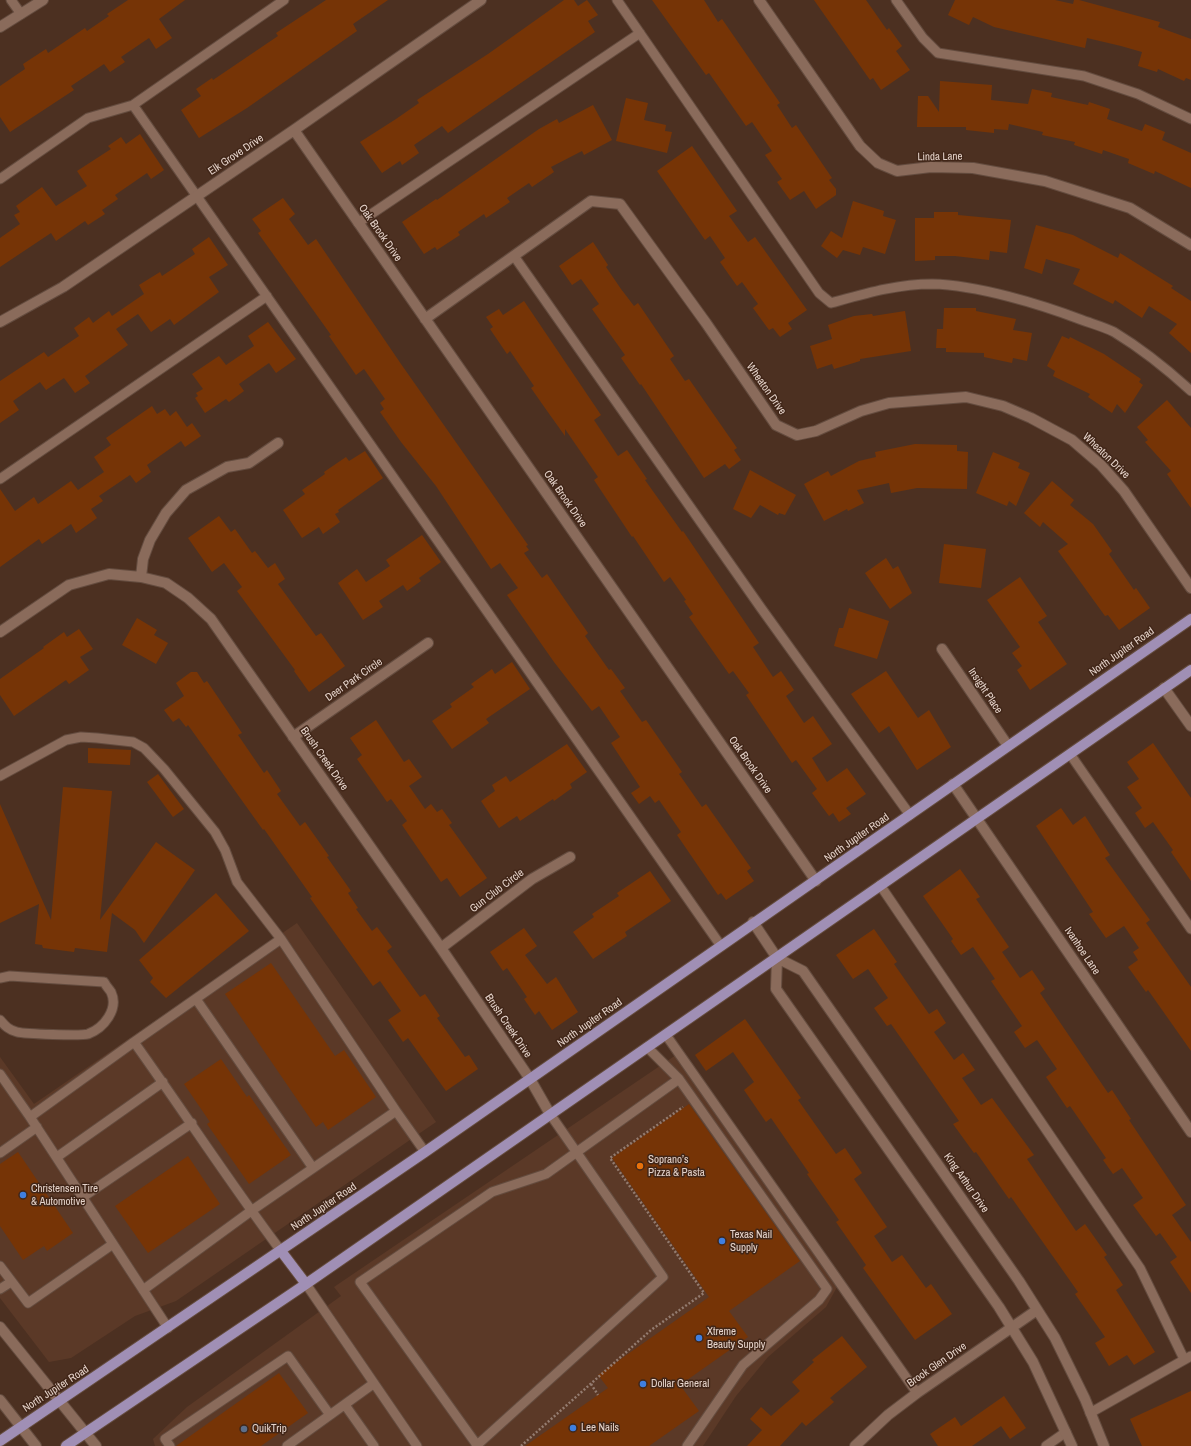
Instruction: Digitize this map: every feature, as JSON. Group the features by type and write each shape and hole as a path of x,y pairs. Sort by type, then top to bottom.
{"main road":[{"name":"North Jupiter Road","path":"0,1441 425,1152 1191,619"},
{"path":"66,1446 306,1284 1191,670"},
{"path":"281,1251 306,1284"}],"street":[{"path":"0,27 43,0"},
{"name":"Elk Grove Drive","path":"0,322 63,287 294,130 481,0"},
{"name":"Linda Lane","path":"759,0 860,146 878,163 897,171 931,167 973,168 1045,181 1130,208 1191,245"},
{"name":"Oak Brook Drive","path":"294,130 816,881"},
{"name":"Wheaton Drive","path":"425,319 591,201 620,204 706,323 776,425 797,435 816,431 861,411 889,403 966,397 1003,406 1031,418 1072,440 1101,465 1124,491 1191,588"},
{"path":"141,577 143,559 150,540 166,513 186,490 227,467 249,463 278,443"},
{"name":"Brush Creek Drive","path":"0,632 69,585 109,574 141,577 166,583 188,598 211,619 441,948 530,1079 550,1114"},
{"name":"Deer Park Circle","path":"293,737 428,643"},
{"name":"Insight Place","path":"942,649 1008,746"},
{"path":"1164,688 1191,726"},
{"name":"Ivanhoe Lane","path":"952,784 1191,1132"},
{"name":"Gun Club Circle","path":"441,948 532,879 570,857"},
{"path":"754,922 777,958 776,989 1012,1328 1033,1362 1072,1446"},
{"name":"King Arthur Drive","path":"777,958 803,971 1019,1281 1055,1338 1104,1446"},
{"name":"Brook Glen Drive","path":"854,1446 888,1415 917,1393 1037,1310"},
{"path":"0,1327 96,1446"},
{"path":"0,1400 36,1446"}],"lane":[{"path":"11,0 21,14"},
{"path":"0,180 88,118 133,105 284,0"},
{"path":"617,0 819,293 831,303 886,288 932,284 975,290 1012,298 1052,308 1112,332 1165,366 1191,391"},
{"path":"896,0 923,38 938,53 1084,76 1138,94 1191,118"},
{"path":"358,223 640,33"},
{"path":"133,105 721,946"},
{"path":"514,256 761,608 910,815"},
{"path":"0,479 267,296"},
{"path":"0,776 66,740 81,737 133,742 144,748 164,769 215,832 225,850 237,882 281,939 425,1152"},
{"path":"1070,754 1191,929"},
{"path":"880,885 1140,1268 1188,1358 1090,1413"},
{"path":"30,1117 281,939"},
{"path":"0,978 10,976 104,982 112,993 113,1008 107,1021 98,1029 86,1035 18,1032 5,1027 0,1020"},
{"path":"196,999 313,1168"},
{"path":"666,1035 917,1393"},
{"path":"134,1042 192,1123 251,1211 281,1251"},
{"path":"647,1047 679,1079 827,1289 820,1300 742,1365 688,1446"},
{"path":"0,1074 57,1157 168,1328"},
{"path":"550,1114 576,1152 664,1277 476,1446 360,1282 492,1192 546,1174 576,1152 679,1079"},
{"path":"57,1157 163,1082"},
{"path":"143,1290 251,1211 396,1111"},
{"path":"82,1197 192,1123"},
{"path":"0,1153 37,1127"},
{"path":"0,1266 28,1304 113,1244"},
{"path":"0,1289 11,1282"},
{"path":"306,1284 373,1384 417,1446"},
{"path":"170,1446 165,1439 288,1356 330,1415"},
{"path":"287,1446 373,1384"},
{"path":"345,1405 374,1446"},
{"path":"1046,1446 1066,1432"}],"path":[{"path":"521,1446 651,1330 704,1293 610,1158 687,1104"},
{"path":"591,1383 598,1395"}],"shaded area":[{"path":"297,923 436,1122 176,1301 135,1316 71,1358 49,1362 0,1298 0,1057 34,1104"},
{"path":"676,1055 837,1287 826,1307 768,1357 736,1396 703,1446 155,1446 153,1439 187,1407 341,1296 334,1287"}],"building":[{"path":"128,0 185,0 159,19 172,38 156,49 149,38 121,57 125,62 110,72 104,64 71,86 74,90 10,132 0,117 0,86 25,69 23,64 46,49 48,53 85,28 87,31 109,16 107,14"},
{"path":"326,0 388,0 353,24 357,31 247,108 199,138 181,110 201,96 196,89 212,78 213,80 278,36 276,33"},
{"path":"564,0 574,0 578,6 587,0 598,15 588,21 595,32 448,133 442,126 414,145 419,153 402,165 400,161 382,173 360,142 419,103 417,100 488,54"},
{"path":"652,0 704,0 718,22 722,19 780,103 777,105 792,128 796,125 832,178 829,180 836,189 836,195 816,209 804,191 790,200 777,182 782,179 765,155 772,151 752,122 746,126 709,73 706,75"},
{"path":"814,0 866,0 887,30 889,28 902,46 896,51 910,70 881,90 873,78 870,80"},
{"path":"955,0 1055,0 1073,4 1074,0 1079,0 1160,22 1158,27 1191,39 1191,80 1186,78 1184,81 1158,69 1157,72 1138,66 1142,52 1121,46 1087,38 1085,48 994,27 973,17 969,25 948,15"},
{"path":"940,81 992,85 991,100 1028,104 1032,89 1052,93 1051,97 1088,105 1089,102 1110,109 1107,119 1142,131 1145,124 1165,132 1162,140 1191,153 1191,188 1155,171 1154,174 1128,163 1129,159 1103,150 1102,154 1074,145 1075,142 1042,135 1043,132 1009,124 1008,130 994,129 994,133 966,130 966,127 917,127 918,96 928,96 939,112"},
{"path":"626,98 648,103 644,120 666,125 665,131 672,132 667,153 616,141"},
{"path":"593,105 612,140 584,155 582,151 551,167 554,172 532,187 529,183 507,198 510,202 486,218 484,214 458,232 460,235 437,250 435,247 424,254 402,222 436,199 437,200 539,129 557,119 559,123"},
{"path":"140,134 164,170 151,179 147,173 115,195 118,199 102,210 105,214 88,225 85,221 56,241 51,233 0,267 0,238 20,224 14,215 20,212 16,206 42,187 56,206 87,186 77,171 111,149 108,146 121,137 126,144"},
{"path":"692,146 737,211 729,216 748,242 755,237 807,310 788,323 792,329 780,337 773,328 769,330 753,308 758,304 742,282 737,286 720,262 725,258 710,236 705,240 657,171"},
{"path":"283,198 295,214 289,219 308,245 316,239 401,364 528,545 526,546 529,550 524,553 542,578 547,574 588,633 585,636 609,670 611,669 625,688 620,691 642,722 646,720 682,772 679,774 702,807 706,804 751,868 747,871 754,881 726,900 721,893 718,895 677,835 681,832 659,800 655,803 650,796 639,804 631,793 640,787 611,743 620,737 599,706 592,711 554,662 507,595 518,588 500,563 491,569 436,486 401,442 380,412 384,409 380,403 385,399 364,369 356,375 329,336 331,335 258,233 261,231 252,219"},
{"path":"853,201 884,211 883,216 896,220 885,254 863,247 860,255 843,250 837,258 821,246 831,231 842,238"},
{"path":"934,212 958,212 958,215 1011,220 1007,253 990,251 989,260 955,256 935,256 935,260 915,261 915,218 934,218"},
{"path":"1036,225 1073,235 1118,258 1120,253 1173,286 1171,288 1191,301 1191,353 1169,333 1177,324 1149,306 1142,318 1115,300 1113,304 1073,284 1080,269 1046,259 1042,274 1024,268"},
{"path":"209,237 228,265 209,277 219,292 174,325 170,319 151,332 138,314 116,329 128,345 85,376 90,383 75,393 64,378 46,390 40,382 13,401 19,410 0,423 0,381 44,352 48,357 79,336 74,328 89,317 93,323 109,311 112,316 144,294 139,285 160,272 162,276 195,254 192,249"},
{"path":"593,242 608,265 606,267 621,289 634,306 638,303 674,356 670,359 685,381 689,379 737,448 734,450 741,460 729,469 725,464 704,478 641,384 640,385 621,358 625,355 592,309 599,304 581,279 572,285 559,266"},
{"path":"524,301 601,415 594,420 618,456 627,450 647,479 645,480 682,532 683,531 759,643 753,647 773,677 781,671 794,690 786,696 804,723 813,716 832,744 812,758 827,782 847,768 866,794 846,808 851,814 839,822 833,813 829,816 812,793 817,789 796,760 792,763 746,695 749,693 733,671 729,674 689,617 693,614 684,601 686,600 670,577 664,582 594,480 598,477 565,429 565,436 531,388 534,386 510,351 507,354 490,329 493,327 486,317 499,309 503,315"},
{"path":"944,308 976,308 976,311 1016,319 1013,330 1032,333 1027,361 1013,358 1012,363 984,357 984,353 946,352 946,348 936,348 937,329 943,329"},
{"path":"905,311 911,351 860,359 860,361 834,369 832,364 817,369 810,346 832,339 828,325 854,316 872,314 873,316"},
{"path":"268,322 296,359 276,373 269,363 239,384 244,391 229,402 226,399 205,413 195,398 198,396 196,393 203,389 192,374 219,356 226,365 254,346 248,336"},
{"path":"1062,336 1069,339 1070,337 1104,354 1141,379 1139,382 1143,385 1125,413 1117,404 1112,413 1088,397 1090,394 1053,376 1055,371 1047,366"},
{"path":"1167,400 1191,428 1191,508 1167,474 1171,471 1145,442 1148,440 1137,427"},
{"path":"152,406 157,414 165,409 170,416 176,411 187,427 192,423 201,436 185,447 181,441 147,465 151,472 136,483 130,475 99,496 103,501 91,509 97,518 76,533 71,524 42,544 39,539 0,567 0,489 15,511 34,497 38,504 71,481 78,490 104,472 94,457 111,445 106,438"},
{"path":"915,444 957,445 957,451 968,452 967,489 917,488 891,493 889,483 857,490 864,503 848,511 847,509 824,521 804,484 828,471 831,476 859,461 876,457 875,452"},
{"path":"365,451 383,478 338,510 339,512 335,514 340,522 323,534 319,527 302,538 283,510 305,494 302,490 325,474 324,472 346,457 349,461"},
{"path":"993,452 1020,463 1018,468 1030,473 1016,506 1009,501 1007,506 976,493"},
{"path":"750,470 796,495 785,515 779,513 778,515 760,505 751,518 733,509"},
{"path":"1052,481 1074,500 1070,505 1093,524 1112,551 1109,554 1134,590 1136,588 1150,608 1119,630 1108,615 1105,616 1058,551 1068,544 1043,522 1040,527 1024,513"},
{"path":"219,516 231,532 235,529 252,553 255,551 268,568 275,563 285,579 278,584 316,636 321,633 345,666 309,692 294,671 295,670 237,591 242,587 224,563 212,572 188,538"},
{"path":"422,535 441,562 419,578 421,581 407,591 403,585 379,601 383,607 363,620 338,583 357,569 366,582 390,566 386,560"},
{"path":"944,544 986,549 981,588 939,583"},
{"path":"886,558 893,569 898,566 912,593 890,609 865,573"},
{"path":"1020,577 1047,616 1038,622 1067,664 1030,690 1017,670 1022,666 1012,653 1020,647 987,600"},
{"path":"849,608 889,621 877,659 834,646 839,628 843,628"},
{"path":"137,618 157,630 154,635 168,643 156,664 122,645"},
{"path":"79,629 93,649 80,657 89,670 69,684 66,680 14,716 0,695 0,679 64,632 67,637"},
{"path":"512,662 530,689 486,719 489,723 452,749 432,721 452,707 450,704 474,687 471,684 492,669 495,674"},
{"path":"886,671 918,718 929,710 951,747 917,770 889,726 879,733 851,694"},
{"path":"191,672 197,672 204,683 207,681 242,733 238,735 264,773 267,770 281,791 277,794 300,826 305,822 329,856 327,857 351,891 348,893 358,908 356,909 372,931 377,927 392,947 387,951 420,997 425,994 440,1016 437,1018 465,1057 469,1055 478,1069 446,1091 408,1038 403,1042 388,1020 401,1011 380,981 373,986 310,898 312,897 264,829 263,830 188,725 186,727 179,718 173,722 164,710 184,696 176,683"},
{"path":"376,720 404,762 409,759 422,777 409,786 425,809 431,804 437,812 442,809 452,823 449,825 487,878 460,897 447,878 441,882 402,825 407,821 391,799 387,802 357,759 362,755 350,738"},
{"path":"1153,743 1191,798 1191,881 1171,852 1173,850 1153,822 1145,828 1135,813 1142,808 1127,787 1139,779 1127,762"},
{"path":"567,744 587,772 570,784 572,788 554,801 553,799 520,821 517,816 499,828 481,801 495,791 492,785 506,776 510,782"},
{"path":"88,748 131,750 130,765 88,763"},
{"path":"158,774 184,809 173,817 147,782"},
{"path":"63,787 112,791 100,920 156,842 195,870 144,943 135,930 112,913 107,952 75,948 74,952 43,948 42,945 35,944 39,904 0,923 0,804 51,920"},
{"path":"1061,808 1073,825 1085,816 1110,855 1105,858 1150,920 1146,923 1191,987 1191,1051 1148,990 1146,992 1128,967 1138,960 1133,952 1139,948 1124,926 1106,938 1089,914 1093,912 1036,826"},
{"path":"960,869 980,897 976,899 1009,947 1002,952 1020,978 1032,970 1045,989 1040,993 1108,1093 1112,1090 1131,1119 1129,1120 1186,1205 1172,1215 1191,1242 1191,1293 1170,1262 1177,1257 1160,1233 1156,1236 1133,1205 1143,1198 1122,1168 1113,1174 1103,1160 1106,1158 1070,1106 1067,1108 1046,1077 1057,1069 1037,1040 1025,1048 1014,1032 1022,1026 991,981 995,979 973,947 961,955 951,941 953,939 923,896"},
{"path":"650,871 671,901 625,932 627,936 593,959 573,932 594,917 592,914 619,896 617,893"},
{"path":"216,893 249,931 166,998 150,982 153,978 139,960"},
{"path":"524,928 537,946 525,955 547,984 556,977 578,1012 552,1030 539,1011 535,1015 524,999 527,997 507,968 503,971 490,952"},
{"path":"874,929 897,962 894,964 929,1014 937,1009 946,1023 934,1032 954,1060 963,1053 975,1070 962,1078 981,1105 992,1098 1034,1155 1027,1159 1076,1231 1085,1224 1107,1255 1104,1257 1123,1285 1116,1290 1155,1352 1134,1365 1127,1355 1109,1366 1095,1343 1105,1337 1075,1294 1078,1292 1011,1197 1009,1199 976,1152 974,1153 953,1124 959,1121 891,1024 887,1026 874,1008 888,998 868,969 853,979 836,955"},
{"path":"271,963 335,1056 344,1050 376,1097 328,1130 323,1122 316,1127 225,994"},
{"path":"745,1019 801,1098 798,1100 836,1154 845,1148 862,1173 854,1179 887,1227 874,1236 892,1262 902,1255 926,1288 931,1284 952,1314 915,1340 863,1268 866,1265 836,1222 839,1220 807,1174 809,1173 771,1118 766,1122 744,1090 754,1082 733,1052 706,1071 695,1055"},
{"path":"221,1059 247,1097 249,1095 291,1155 249,1184 207,1124 210,1122 184,1084"},
{"path":"689,1104 800,1261 729,1311 748,1337 680,1385 699,1411 649,1446 525,1446 608,1388 598,1375 709,1297 612,1158"},
{"name":"Christensen Tire & Automotive","path":"18,1152 73,1233 47,1251 44,1246 23,1260 0,1226 0,1164"},
{"path":"188,1156 220,1204 148,1253 115,1206"},
{"path":"842,1336 867,1367 830,1398 834,1402 806,1426 802,1422 780,1446 747,1446 762,1430 750,1419 761,1407 771,1416 800,1391 792,1382 814,1362 812,1360"},
{"path":"279,1373 308,1413 261,1446 176,1446"},
{"path":"1191,1391 1191,1446 1142,1446 1130,1419"},
{"path":"1004,1396 1026,1428 1010,1439 1001,1426 972,1446 938,1446 930,1434 955,1417 961,1426"}],"place":[{"name":"Soprano’s Pizza & Pasta","path":"640,1166"},
{"name":"Christensen Tire & Automotive","path":"23,1195"},
{"name":"Texas Nail Supply","path":"722,1241"},
{"name":"Xtreme Beauty Supply","path":"699,1338"},
{"name":"Dollar General","path":"643,1384"},
{"name":"Lee Nails","path":"573,1428"},
{"name":"QuikTrip","path":"244,1429"}]}
